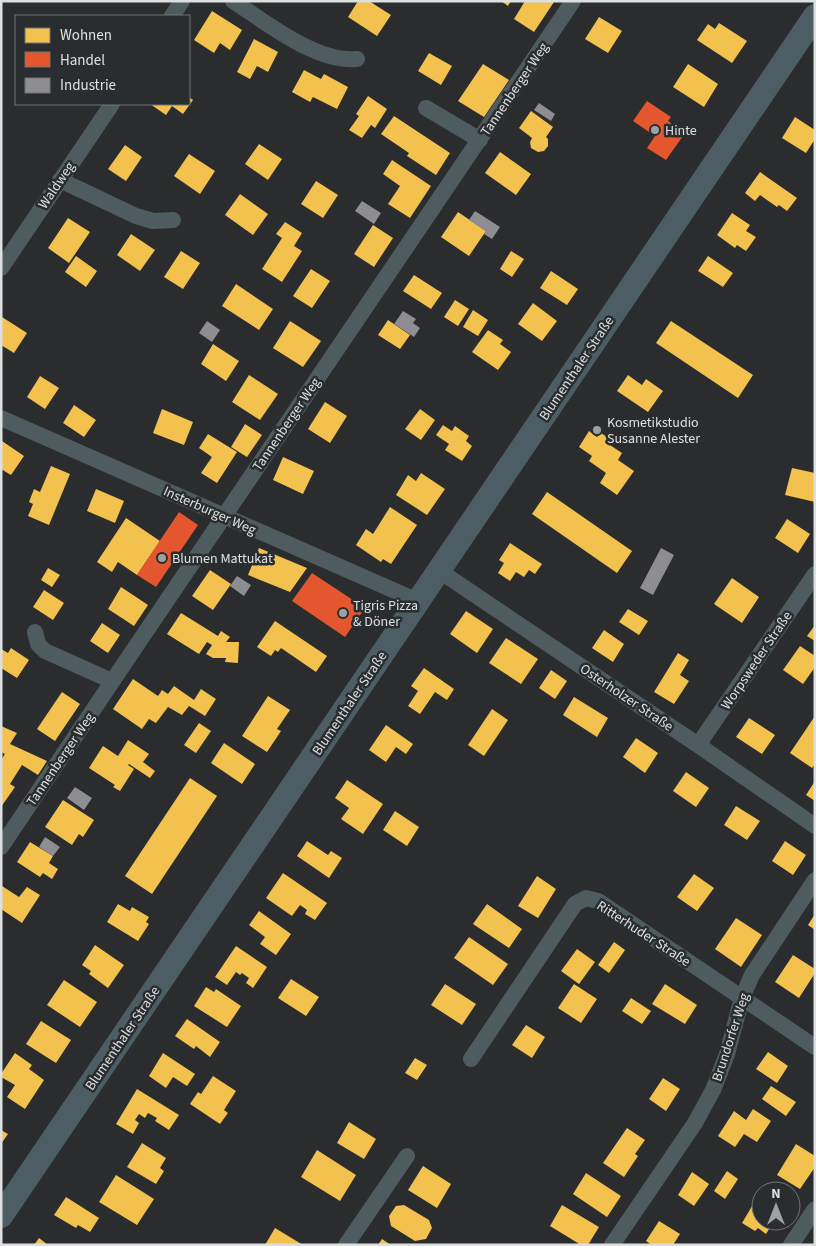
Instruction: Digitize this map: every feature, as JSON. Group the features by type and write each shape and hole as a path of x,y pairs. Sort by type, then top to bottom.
{"main road":[{"name":"Blumenthaler Straße","path":"1,1216 815,16"}],"street":[{"path":"173,15 182,1"},
{"path":"233,1 306,47 332,57 346,60 357,59"},
{"name":"Tannenberger Weg","path":"1,847 573,1"},
{"name":"Waldweg","path":"1,268 111,105"},
{"path":"426,108 480,140"},
{"path":"60,180 136,216 153,221 172,220"},
{"name":"Insterburger Weg","path":"1,418 418,601"},
{"name":"Osterholzer Straße","path":"438,570 815,826"},
{"name":"Worpsweder Straße","path":"698,745 815,574"},
{"path":"35,632 38,644 45,651 112,681"},
{"name":"Brundorfer Weg","path":"612,1245 694,1123 713,1090 727,1054 742,998 752,975 815,880"},
{"name":"Ritterhuder Straße","path":"471,1059 575,904 586,898 598,900 815,1047"},
{"path":"346,1245 407,1156"},
{"path":"791,1245 815,1209"}],"building: Wohnen":[{"path":"358,1 369,1 391,15 377,36 348,17"},
{"path":"501,1 511,1 508,6"},
{"path":"525,1 554,2 534,32 514,19"},
{"path":"212,11 242,30 230,50 220,43 214,53 194,40"},
{"path":"599,17 622,31 608,53 585,39"},
{"path":"719,23 747,41 732,63 697,40 708,24 715,29"},
{"path":"254,39 278,52 268,72 257,66 250,79 237,72"},
{"path":"429,53 452,66 441,85 418,71"},
{"path":"483,64 509,80 484,117 458,101"},
{"path":"688,64 718,84 704,107 673,87"},
{"path":"304,70 321,79 324,74 348,87 337,109 313,97 310,102 292,92"},
{"path":"368,96 387,109 375,128 371,125 362,138 349,130 359,116 356,114"},
{"path":"151,105 189,105 183,114 172,106 166,115"},
{"path":"531,111 553,127 546,137 548,139 548,146 544,151 538,152 531,148 530,142 532,138 519,128"},
{"path":"394,116 450,153 436,175 407,156 409,153 381,134"},
{"path":"795,117 815,130 815,139 806,153 782,138"},
{"path":"259,144 282,159 268,180 245,164"},
{"path":"125,145 142,157 126,181 108,169"},
{"path":"500,152 531,174 516,195 485,173"},
{"path":"189,154 215,171 200,194 174,176"},
{"path":"392,160 431,186 410,218 388,204 400,186 383,174"},
{"path":"760,172 797,198 787,211 779,205 777,207 760,195 755,201 745,193"},
{"path":"316,181 338,195 323,218 301,204"},
{"path":"240,194 268,214 253,235 225,215"},
{"path":"458,212 486,231 469,256 441,237"},
{"path":"732,213 750,225 746,231 756,237 746,251 737,245 735,248 717,235"},
{"path":"68,218 90,232 69,263 48,248"},
{"path":"285,222 302,233 294,246 302,251 282,282 262,269 282,238 276,234"},
{"path":"373,225 393,238 374,267 354,254"},
{"path":"131,234 155,250 140,271 117,255"},
{"path":"181,251 200,263 183,289 164,277"},
{"path":"511,251 524,259 512,277 500,269"},
{"path":"76,256 97,271 86,287 65,272"},
{"path":"708,256 733,273 723,287 698,271"},
{"path":"311,269 330,281 312,308 293,296"},
{"path":"551,271 578,289 567,305 540,288"},
{"path":"414,275 442,293 431,309 403,291"},
{"path":"236,284 273,309 259,330 222,306"},
{"path":"455,300 469,309 458,326 444,317"},
{"path":"533,303 557,321 542,341 518,324"},
{"path":"473,310 488,320 478,336 463,327"},
{"path":"2,317 27,333 14,353 1,345"},
{"path":"388,320 410,335 400,349 378,335"},
{"path":"290,321 321,341 303,367 273,348"},
{"path":"671,321 753,375 738,398 656,343"},
{"path":"488,330 503,340 500,344 511,352 498,370 472,352"},
{"path":"213,344 239,361 226,381 201,364"},
{"path":"249,375 278,394 260,420 232,402"},
{"path":"628,375 642,385 646,379 663,391 648,412 617,391"},
{"path":"40,376 59,388 45,409 27,397"},
{"path":"325,402 347,416 330,443 308,429"},
{"path":"74,405 96,420 84,437 63,423"},
{"path":"162,409 193,422 184,445 153,433"},
{"path":"420,409 435,420 421,440 405,429"},
{"path":"245,424 262,435 247,457 231,447"},
{"path":"443,425 452,431 455,426 469,436 466,441 472,446 462,461 445,450 449,444 436,435"},
{"path":"589,431 597,437 601,433 610,439 607,443 622,453 618,460 634,471 617,495 600,483 606,473 589,461 592,456 579,447"},
{"path":"208,434 237,452 217,483 201,473 212,457 199,448"},
{"path":"2,441 24,456 11,475 1,469"},
{"path":"283,457 314,471 303,494 273,480"},
{"path":"51,466 70,474 49,525 28,516 33,504 29,502 34,489 40,492"},
{"path":"792,468 815,473 815,502 785,495"},
{"path":"421,473 445,489 427,515 396,495 408,475 416,481"},
{"path":"96,489 124,501 115,523 87,511"},
{"path":"547,492 632,551 617,573 532,514"},
{"path":"390,507 417,525 391,564 383,559 381,562 356,545 366,529 373,534"},
{"path":"126,518 160,541 137,575 118,562 112,572 97,562"},
{"path":"787,519 810,534 798,553 775,538"},
{"path":"510,543 542,564 535,574 529,570 524,577 516,572 510,581 498,573 504,563 499,560"},
{"path":"259,548 307,568 290,592 248,575"},
{"path":"48,568 60,575 52,587 41,580"},
{"path":"210,570 231,584 213,610 192,596"},
{"path":"732,578 759,597 742,623 714,604"},
{"path":"121,587 148,605 134,626 108,609"},
{"path":"44,590 64,603 53,620 33,607"},
{"path":"628,609 648,621 639,635 619,622"},
{"path":"466,611 493,629 477,653 450,634"},
{"path":"181,613 218,636 221,631 230,637 226,642 239,642 238,663 225,662 226,658 213,658 206,654 212,645 207,642 199,654 167,634"},
{"path":"275,621 327,656 316,672 281,648 278,652 275,650 271,656 257,647"},
{"path":"102,623 120,635 108,653 90,641"},
{"path":"815,625 815,641 807,636"},
{"path":"604,630 624,644 613,662 592,648"},
{"path":"506,638 538,659 521,684 489,663"},
{"path":"800,646 815,656 815,667 803,684 783,670"},
{"path":"11,648 29,660 17,678 1,668 1,649 8,653"},
{"path":"678,653 689,660 680,675 689,681 674,704 654,692"},
{"path":"424,668 454,689 447,700 435,692 420,714 408,706 418,691 411,686"},
{"path":"551,670 567,681 555,699 539,688"},
{"path":"133,679 158,696 162,690 168,694 174,686 194,700 201,689 216,699 205,716 189,706 182,715 168,707 156,723 149,719 142,729 113,709"},
{"path":"62,692 80,704 55,741 37,729"},
{"path":"268,696 290,710 277,729 281,731 267,752 242,736"},
{"path":"574,697 608,718 597,737 563,715"},
{"path":"492,709 508,720 484,756 468,745"},
{"path":"815,716 815,764 812,768 790,753"},
{"path":"749,718 775,735 762,754 736,737"},
{"path":"199,723 211,731 196,753 184,745"},
{"path":"386,725 413,744 406,754 396,747 386,762 369,750"},
{"path":"1,726 17,733 10,744 47,761 38,775 22,765 10,784 15,787 1,807 1,760 5,754 1,752"},
{"path":"636,738 658,753 645,773 623,757"},
{"path":"128,740 149,754 143,762 155,771 150,778 129,764 134,769 120,791 113,787 115,785 89,768 103,746 118,756"},
{"path":"224,743 255,764 242,784 211,763"},
{"path":"686,772 709,788 696,807 673,791"},
{"path":"190,778 217,796 152,894 125,876"},
{"path":"347,780 383,804 363,834 341,819 349,808 335,798"},
{"path":"815,781 815,801 806,795"},
{"path":"63,800 94,820 83,837 79,834 72,845 45,827"},
{"path":"736,806 760,821 747,840 724,825"},
{"path":"395,811 419,827 407,846 383,830"},
{"path":"307,841 328,855 331,851 342,858 329,878 297,856"},
{"path":"785,841 806,855 793,875 772,861"},
{"path":"30,842 53,856 49,863 58,869 52,879 43,873 40,877 17,862"},
{"path":"283,873 327,903 315,920 305,914 307,910 300,905 292,916 266,898"},
{"path":"694,874 714,888 697,911 677,897"},
{"path":"537,876 556,889 538,918 518,906"},
{"path":"2,886 19,897 27,887 40,895 22,923 1,909"},
{"path":"118,904 130,911 132,907 149,917 146,922 149,924 138,941 107,922"},
{"path":"487,904 522,929 509,948 473,924"},
{"path":"259,911 291,934 276,955 260,944 265,937 249,925"},
{"path":"815,914 815,930 808,925"},
{"path":"736,918 762,935 741,967 715,949"},
{"path":"469,937 508,964 493,985 454,958"},
{"path":"614,942 625,950 609,973 598,965"},
{"path":"95,945 124,965 108,988 89,974 91,971 82,965"},
{"path":"236,946 267,967 253,988 246,983 249,978 242,973 240,975 236,972 227,985 215,977"},
{"path":"577,949 595,962 579,984 561,971"},
{"path":"793,955 815,969 815,973 799,998 775,982"},
{"path":"291,979 319,997 306,1016 278,998"},
{"path":"64,980 97,1002 80,1027 47,1005"},
{"path":"445,984 476,1004 462,1025 431,1005"},
{"path":"574,984 597,999 581,1023 558,1008"},
{"path":"665,984 697,1005 685,1024 652,1004"},
{"path":"206,987 214,992 216,989 241,1006 227,1027 194,1006"},
{"path":"631,998 651,1011 642,1024 622,1011"},
{"path":"187,1019 220,1042 210,1057 196,1046 194,1049 175,1036"},
{"path":"41,1021 71,1040 56,1063 26,1044"},
{"path":"526,1025 545,1037 532,1058 512,1045"},
{"path":"768,1052 788,1066 777,1083 756,1069"},
{"path":"15,1053 32,1065 29,1069 44,1080 25,1109 7,1097 15,1085 1,1077 1,1074"},
{"path":"163,1053 195,1074 187,1086 173,1077 166,1088 149,1076"},
{"path":"415,1058 427,1065 417,1080 405,1073"},
{"path":"213,1076 236,1091 224,1110 228,1113 220,1124 190,1104 198,1092 201,1094"},
{"path":"663,1078 680,1089 666,1111 649,1099"},
{"path":"771,1086 796,1102 786,1116 762,1099"},
{"path":"137,1089 179,1115 169,1130 155,1121 157,1118 148,1113 145,1118 139,1114 135,1120 139,1123 133,1134 116,1124"},
{"path":"753,1109 771,1121 757,1142 744,1134 735,1147 718,1136 734,1111 746,1120"},
{"path":"349,1122 376,1139 364,1159 337,1143"},
{"path":"627,1128 645,1140 635,1154 638,1156 624,1177 603,1163"},
{"path":"1,1130 8,1134 1,1144"},
{"path":"142,1143 166,1158 160,1168 164,1171 156,1184 127,1167"},
{"path":"796,1144 815,1156 815,1167 801,1188 801,1181 787,1181 777,1175"},
{"path":"317,1150 356,1175 340,1201 301,1177"},
{"path":"423,1166 451,1184 437,1208 408,1190"},
{"path":"727,1171 738,1179 725,1199 714,1191"},
{"path":"692,1172 709,1184 694,1206 678,1195"},
{"path":"586,1173 621,1196 607,1217 573,1194"},
{"path":"116,1175 154,1199 137,1225 99,1202"},
{"path":"66,1197 99,1218 90,1232 78,1225 76,1228 54,1215"},
{"path":"404,1205 429,1220 432,1228 426,1239 415,1241 391,1226 389,1216 396,1206"},
{"path":"562,1205 599,1227 588,1245 581,1245 550,1226"},
{"path":"751,1208 751,1229 742,1223"},
{"path":"659,1221 680,1234 673,1245 652,1245 646,1241"},
{"path":"275,1228 303,1245 265,1245"},
{"path":"39,1238 48,1245 34,1245"},
{"path":"382,1239 391,1245 378,1245"}],"building: Handel":[{"path":"647,101 671,117 668,121 685,133 666,160 647,148 655,136 633,121"},
{"name":"Blumen Mattukat","path":"179,512 198,525 156,587 137,575"},
{"path":"312,573 365,608 345,637 292,601"}],"building: Industrie":[{"path":"539,103 555,114 551,121 534,110"},
{"path":"362,201 381,213 374,224 355,211"},
{"path":"475,211 500,227 492,239 484,234 486,231 469,220"},
{"path":"403,311 416,319 413,323 420,328 414,337 394,324"},
{"path":"207,321 220,330 212,342 199,333"},
{"path":"661,548 674,555 653,595 640,588"},
{"path":"237,576 251,585 244,596 230,586"},
{"path":"75,787 92,798 84,810 67,798"},
{"path":"45,837 60,847 53,856 39,847"}],"place":[{"name":"Hinte","path":"655,130"},
{"name":"Kosmetikstudio Susanne Alester","path":"597,430"},
{"name":"Blumen Mattukat","path":"162,558"},
{"name":"Tigris Pizza & Döner","path":"343,613"}]}
